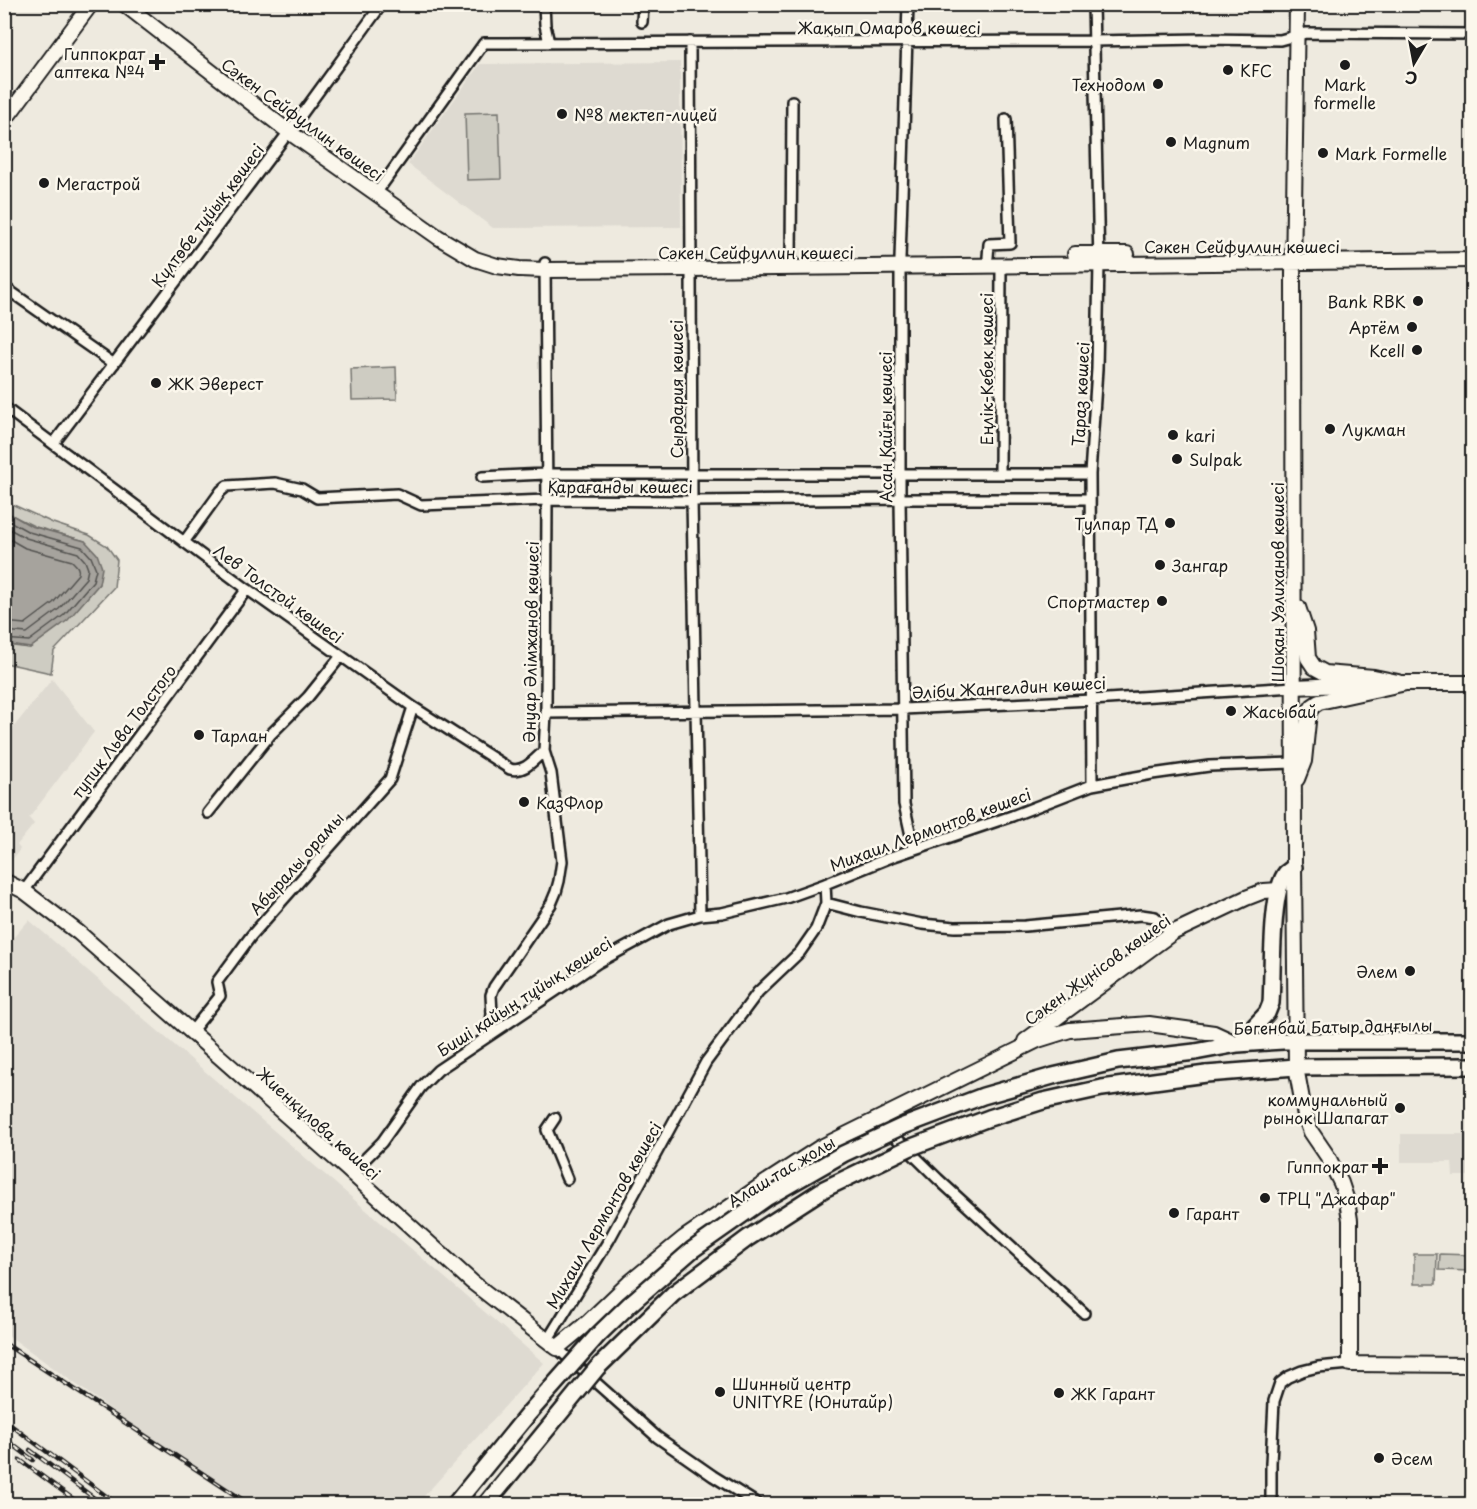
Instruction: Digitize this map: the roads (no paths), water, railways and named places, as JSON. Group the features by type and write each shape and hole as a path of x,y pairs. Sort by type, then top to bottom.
{"main road":[{"path":"1238,1044 1267,1013 1271,1003 1273,933 1279,890 1285,874 1294,867"},
{"name":"Бөгенбай Батыр даңғылы","path":"1195,1052 1238,1044 1296,1041 1473,1041"},
{"name":"Алаш тас жолы","path":"455,1504 529,1413 598,1335 692,1250 766,1197 843,1154 901,1127 983,1096 1118,1061 1195,1052"},
{"path":"486,1504 597,1368 673,1294 748,1238 824,1189 918,1144 1043,1101 1102,1088 1206,1074 1296,1067 1473,1066"}],"street":[{"path":"4,121 91,4"},
{"name":"Сәкен Сейфуллин көшесі","path":"124,4 456,248 475,259 497,266 519,269 545,266 900,263 1098,258 1473,260"},
{"name":"Сәкен Сейфуллин көшесі","path":"134,4 292,129 443,232 467,247 487,255 545,266"},
{"name":"Күлтөбе тұйық көшесі","path":"54,443 292,129 382,4"},
{"path":"544,4 545,26 549,43"},
{"path":"642,22 643,4"},
{"name":"Асан Қайғы көшесі","path":"908,4 900,263 900,499 904,804 914,849"},
{"name":"Тараз көшесі","path":"1092,785 1090,474 1097,369 1098,258 1093,4"},
{"name":"Шоқан Уәлиханов көшесі","path":"1297,4 1292,259 1296,1067 1311,1132 1328,1156 1347,1201 1350,1220 1350,1364"},
{"name":"Жақып Омаров көшесі","path":"380,188 484,43 1280,40 1306,33 1473,34"},
{"name":"Сырдария көшесі","path":"690,42 692,501 700,915"},
{"name":"Сәкен Сейфуллин көшесі","path":"791,261 792,101"},
{"path":"995,261 989,244 1010,243 1006,119"},
{"name":"Сәкен Сейфуллин көшесі","path":"1292,259 1473,252"},
{"name":"Сәкен Сейфуллин көшесі","path":"690,265 791,261 900,263"},
{"name":"Еңлік-Кебек көшесі","path":"995,261 1000,474"},
{"name":"Әнуар Әлімжанов көшесі","path":"489,1035 492,1014 491,995 494,987 543,916 556,892 562,861 551,773 544,751 547,500 545,266"},
{"path":"4,287 114,364"},
{"name":"Лев Толстой көшесі","path":"4,407 247,590 413,707 510,769 517,771 523,769 544,751"},
{"name":"Қарағанды көшесі","path":"482,477 692,473 1090,474"},
{"name":"Қарағанды көшесі","path":"184,542 227,486 275,483 302,489 317,498 397,494 421,505 547,500 1090,499"},
{"name":"тупик Льва Толстого","path":"24,891 247,590"},
{"path":"1294,593 1306,631 1308,658 1314,667 1325,673 1374,677 1406,683"},
{"path":"208,813 272,734 308,697 341,656"},
{"path":"1294,787 1304,761 1309,712 1313,706 1332,698 1406,683"},
{"name":"Әліби Жангелдин көшесі","path":"546,713 903,709 1294,687 1473,683"},
{"name":"Абыралы орамы","path":"191,1032 220,996 217,982 251,936 390,778 413,707"},
{"name":"Михаил Лермонтов көшесі","path":"552,1345 706,1062 758,992 800,952 816,929 826,903 825,884 914,849 1012,816 1092,785 1209,766 1294,763"},
{"name":"Жиенқұлова көшесі","path":"4,881 24,891 79,933 472,1282 552,1345 657,1437 758,1504"},
{"name":"Биші қайың тұйық көшесі","path":"346,1168 363,1161 381,1142 421,1087 438,1070 599,962 669,924 700,915 722,913 786,898 825,884"},
{"name":"Сәкен Жүнісов көшесі","path":"1004,1056 1172,933 1246,898 1264,891 1279,890"},
{"path":"826,903 922,924 955,927 1025,926 1141,915 1155,917 1172,933"},
{"path":"552,1345 587,1323 629,1283 684,1238 819,1148 1038,1040 1070,1030 1149,1024 1215,1033 1238,1044"},
{"path":"555,1118 547,1130 567,1179"},
{"path":"878,1119 938,1179 1084,1313"},
{"path":"1271,1504 1274,1401 1280,1383 1288,1377 1318,1367 1350,1364 1473,1365"}],"water":[{"path":"4,512 31,526 85,541 97,554 102,568 99,584 68,620 30,648 5,644"}],"railway":[{"path":"4,1343 249,1504"},
{"path":"4,1420 117,1504"},
{"path":"4,1438 33,1460"},
{"path":"30,1450 102,1504"},
{"path":"20,1460 80,1504"}],"place":[{"name":"Гиппократ аптека №4","path":"157,62"},
{"name":"Mark formelle","path":"1345,65"},
{"name":"KFC","path":"1228,70"},
{"name":"Технодом","path":"1158,84"},
{"name":"№8 мектеп-лицей","path":"562,114"},
{"name":"Magnum","path":"1171,142"},
{"name":"Mark Formelle","path":"1323,153"},
{"name":"Мегастрой","path":"44,183"},
{"name":"Bank RBK","path":"1418,301"},
{"name":"Артём","path":"1412,327"},
{"name":"Kcell","path":"1417,350"},
{"name":"ЖК Эверест","path":"156,383"},
{"name":"Лукман","path":"1330,429"},
{"name":"kari","path":"1173,435"},
{"name":"Sulpak","path":"1177,459"},
{"name":"Тулпар ТД","path":"1170,523"},
{"name":"Зангар","path":"1160,565"},
{"name":"Спортмастер","path":"1162,601"},
{"name":"Жасыбай","path":"1231,711"},
{"name":"Тарлан","path":"199,735"},
{"name":"КазФлор","path":"524,802"},
{"name":"Әлем","path":"1410,971"},
{"name":"коммунальный рынок Шапагат","path":"1400,1108"},
{"name":"Гиппократ","path":"1380,1166"},
{"name":"ТРЦ \"Джафар\"","path":"1265,1198"},
{"name":"Гарант","path":"1174,1213"},
{"name":"Шинный центр UNITYRE (Юнитайр)","path":"720,1392"},
{"name":"ЖК Гарант","path":"1059,1393"},
{"name":"Әсем","path":"1379,1458"}]}
